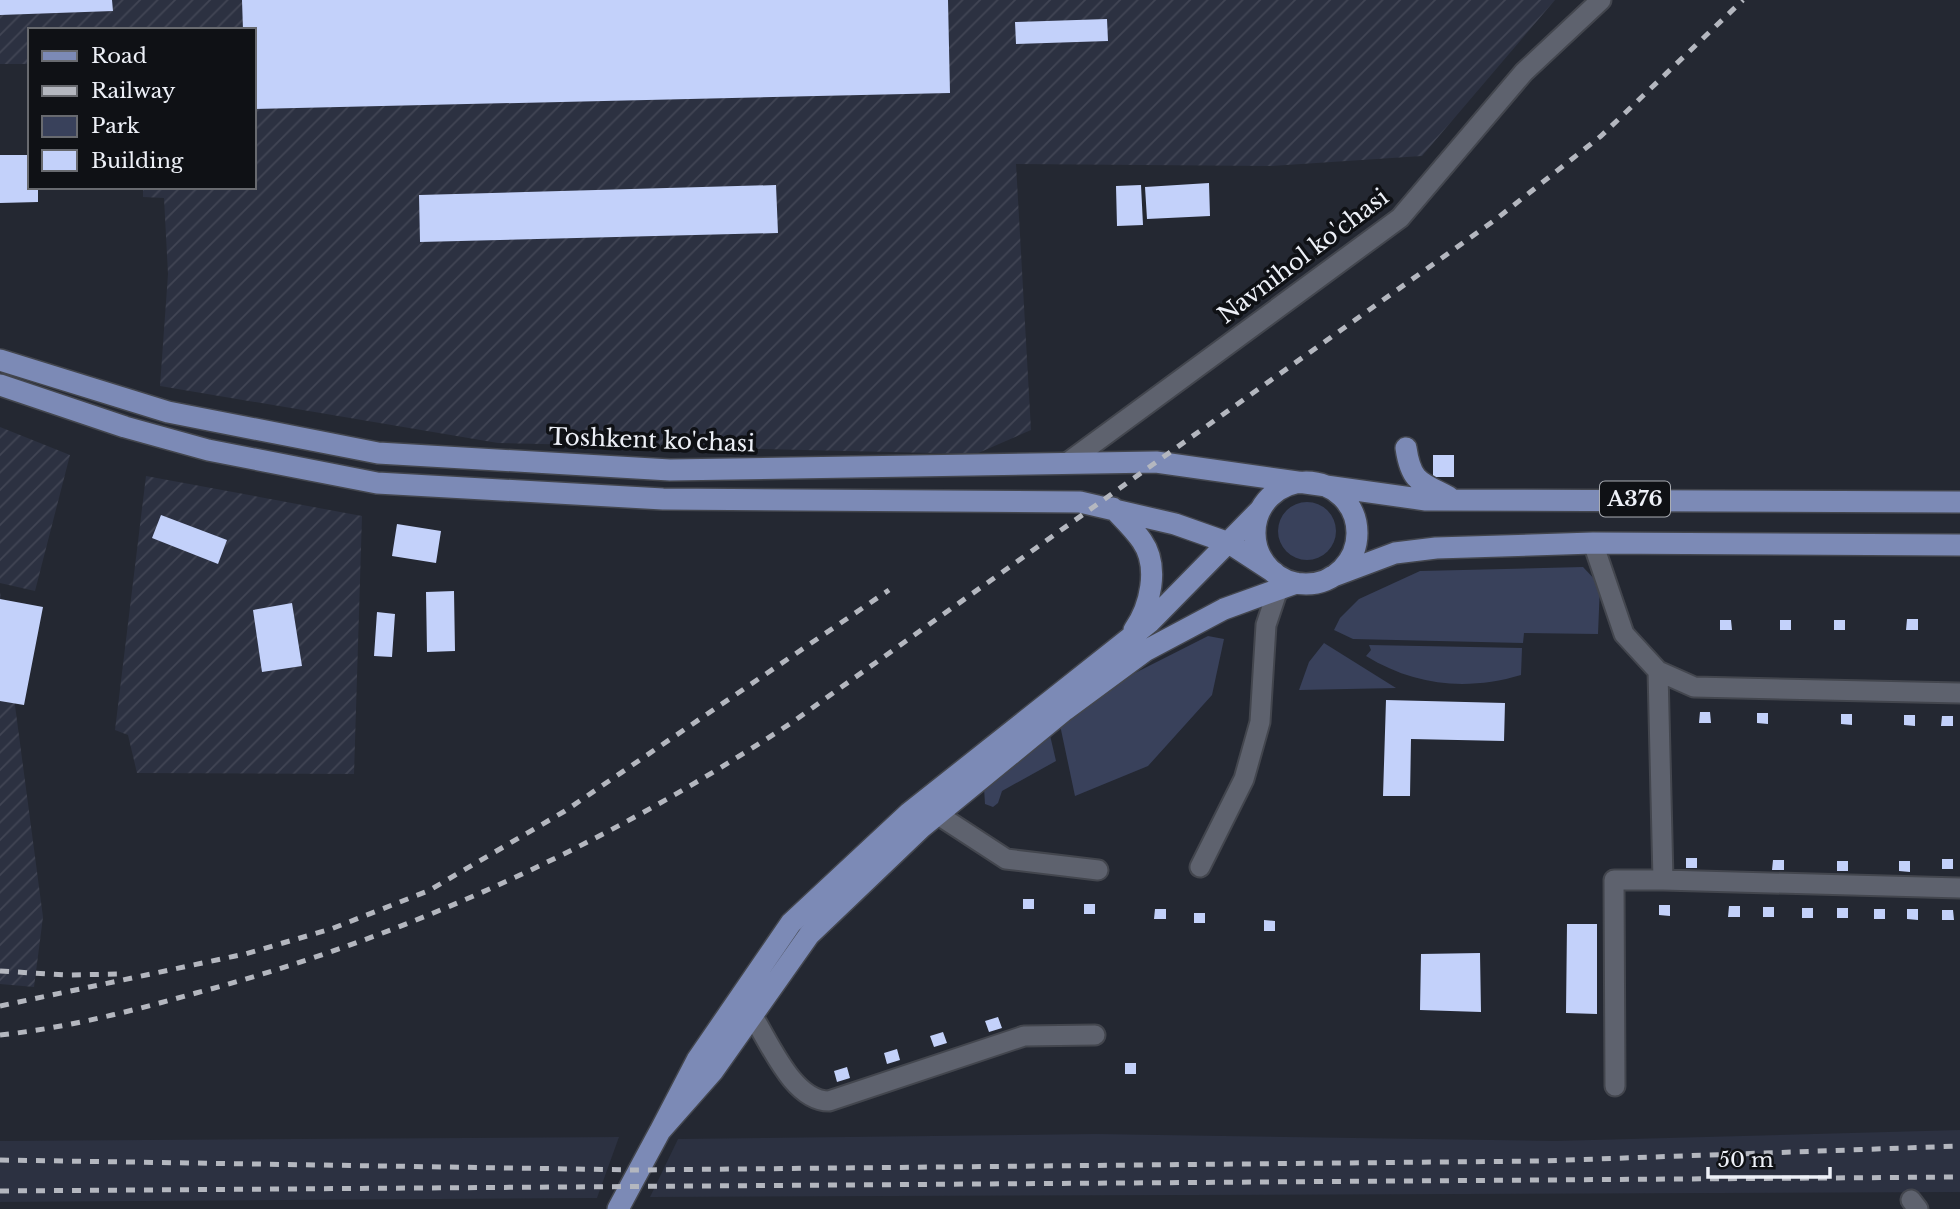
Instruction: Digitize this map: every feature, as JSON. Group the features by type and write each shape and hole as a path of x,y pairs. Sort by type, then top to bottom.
{"main road":[{"name":"Toshkent ko'chasi","path":"0,360 168,412 271,435 378,453 670,470 1156,462 1235,475 1312,482"},
{"path":"0,385 125,427 208,450 377,483 663,499 1080,502 1175,524 1229,543 1283,582"},
{"path":"1406,448 1409,467 1418,481 1457,501"},
{"path":"618,1209 697,1060 791,923 1150,622 1229,543 1268,498 1288,485 1312,482 1340,494 1350,506 1356,521 1357,537 1353,554 1344,567 1331,578"},
{"name":"A376","path":"1312,482 1401,498 1457,501 1960,502"},
{"path":"1113,508 1143,542 1150,567 1149,599 1142,618 1125,642"},
{"path":"1261,509 1255,537 1258,550 1283,582"},
{"path":"660,1131 713,1071 809,935 932,806 1145,651 1193,623 1283,582 1320,582 1395,552 1413,550 1593,543 1960,545"}],"street":[{"name":"Navnihol ko'chasi","path":"1067,463 1399,218 1524,72 1601,0"},
{"path":"1593,543 1624,634 1658,671 1694,687 1960,693"},
{"path":"1200,867 1244,779 1260,722 1266,625 1283,582"},
{"path":"1658,671 1663,880"},
{"path":"932,806 1006,859 1098,870"},
{"path":"1615,1086 1614,880 1960,888"},
{"path":"752,1015 800,1092 816,1101 829,1101 1024,1036 1095,1035"}],"shaded area":[{"path":"0,0 1555,0 1422,156 1271,166 1016,164 1031,430 976,454 498,443 160,386 168,274 164,198 143,197 143,189 256,189 256,28 28,28 28,64 0,64"},
{"path":"0,427 70,455 35,591 0,583"},
{"path":"146,476 362,516 354,774 137,773 128,735 115,730"},
{"path":"0,592 43,917 34,987 0,984"},
{"path":"1960,1130 1960,1192 650,1197 678,1139 1096,1134 1555,1141"},
{"path":"619,1137 597,1198 0,1202 0,1141"}],"green space":[{"path":"1307,502 1328,510 1336,531 1328,552 1307,560 1286,552 1278,531 1286,510"},
{"path":"1583,567 1600,585 1598,634 1524,633 1523,643 1353,639 1334,630 1340,618 1359,599 1420,571"},
{"path":"1208,636 1224,639 1212,695 1148,766 1075,796 1060,725 1133,674"},
{"path":"1324,643 1396,688 1299,690 1309,662"},
{"path":"1369,645 1522,648 1521,675 1481,683 1442,683 1403,674 1385,666 1366,656 1371,650"},
{"path":"1049,731 1056,761 1002,791 998,803 993,807 985,804 984,788"}],"building":[{"path":"0,0 112,0 113,11 0,15"},
{"path":"242,0 948,0 950,93 256,109 256,28 243,28"},
{"path":"1107,19 1108,41 1016,44 1015,22"},
{"path":"0,155 28,155 28,189 38,189 38,202 0,203"},
{"path":"1209,183 1210,216 1147,219 1145,187"},
{"path":"776,185 778,233 420,242 419,195"},
{"path":"1141,185 1143,225 1117,226 1116,186"},
{"path":"1433,455 1454,455 1454,477 1433,477"},
{"path":"161,515 227,540 218,564 152,538"},
{"path":"397,524 441,531 436,563 392,556"},
{"path":"454,591 455,651 427,652 426,592"},
{"path":"0,599 43,607 24,705 0,701"},
{"path":"292,603 302,666 262,672 253,610"},
{"path":"377,612 395,614 392,657 374,656"},
{"path":"1907,619 1918,619 1918,630 1906,630"},
{"path":"1720,620 1731,620 1732,630 1720,630"},
{"path":"1780,620 1791,620 1791,630 1780,630"},
{"path":"1834,620 1845,620 1845,630 1834,630"},
{"path":"1386,700 1505,703 1504,741 1411,739 1410,796 1383,796"},
{"path":"1700,712 1710,712 1711,723 1699,723"},
{"path":"1757,713 1768,713 1768,724 1757,723"},
{"path":"1841,714 1852,714 1852,725 1841,724"},
{"path":"1904,715 1915,715 1915,726 1904,725"},
{"path":"1942,716 1953,716 1953,726 1941,726"},
{"path":"1686,858 1697,858 1697,868 1686,868"},
{"path":"1942,859 1953,859 1953,869 1942,869"},
{"path":"1773,860 1784,860 1784,870 1772,870"},
{"path":"1837,861 1848,861 1848,871 1837,871"},
{"path":"1899,861 1910,861 1910,872 1899,871"},
{"path":"1023,899 1034,899 1034,909 1023,909"},
{"path":"1084,904 1095,904 1095,914 1084,914"},
{"path":"1659,905 1670,905 1670,916 1659,915"},
{"path":"1729,906 1740,906 1740,917 1728,917"},
{"path":"1763,907 1774,907 1774,917 1763,917"},
{"path":"1802,908 1813,908 1813,918 1802,918"},
{"path":"1837,908 1848,908 1848,918 1837,918"},
{"path":"1155,909 1166,909 1166,919 1154,919"},
{"path":"1874,909 1885,909 1885,919 1874,919"},
{"path":"1907,909 1918,909 1918,920 1907,919"},
{"path":"1942,910 1953,910 1954,920 1942,920"},
{"path":"1194,913 1205,913 1205,923 1194,923"},
{"path":"1264,920 1275,921 1275,931 1264,931"},
{"path":"1567,924 1597,924 1597,1014 1566,1013"},
{"path":"1480,953 1481,1012 1420,1010 1421,954"},
{"path":"998,1017 1002,1028 989,1032 985,1021"},
{"path":"943,1032 947,1043 934,1047 930,1036"},
{"path":"897,1049 900,1060 887,1064 884,1053"},
{"path":"1125,1063 1136,1063 1136,1074 1125,1074"},
{"path":"847,1067 850,1078 837,1082 834,1071"}],"railway":[{"path":"0,1035 74,1023 148,1006 276,970 354,944 431,914 580,846 724,765 794,721 1495,220 1601,136 1743,0"},
{"path":"0,1006 245,954 331,929 428,891 565,811 889,590"},
{"path":"0,971 66,975 122,974"},
{"path":"0,1160 637,1170 1541,1161 1960,1146"},
{"path":"0,1191 1960,1177"}]}
